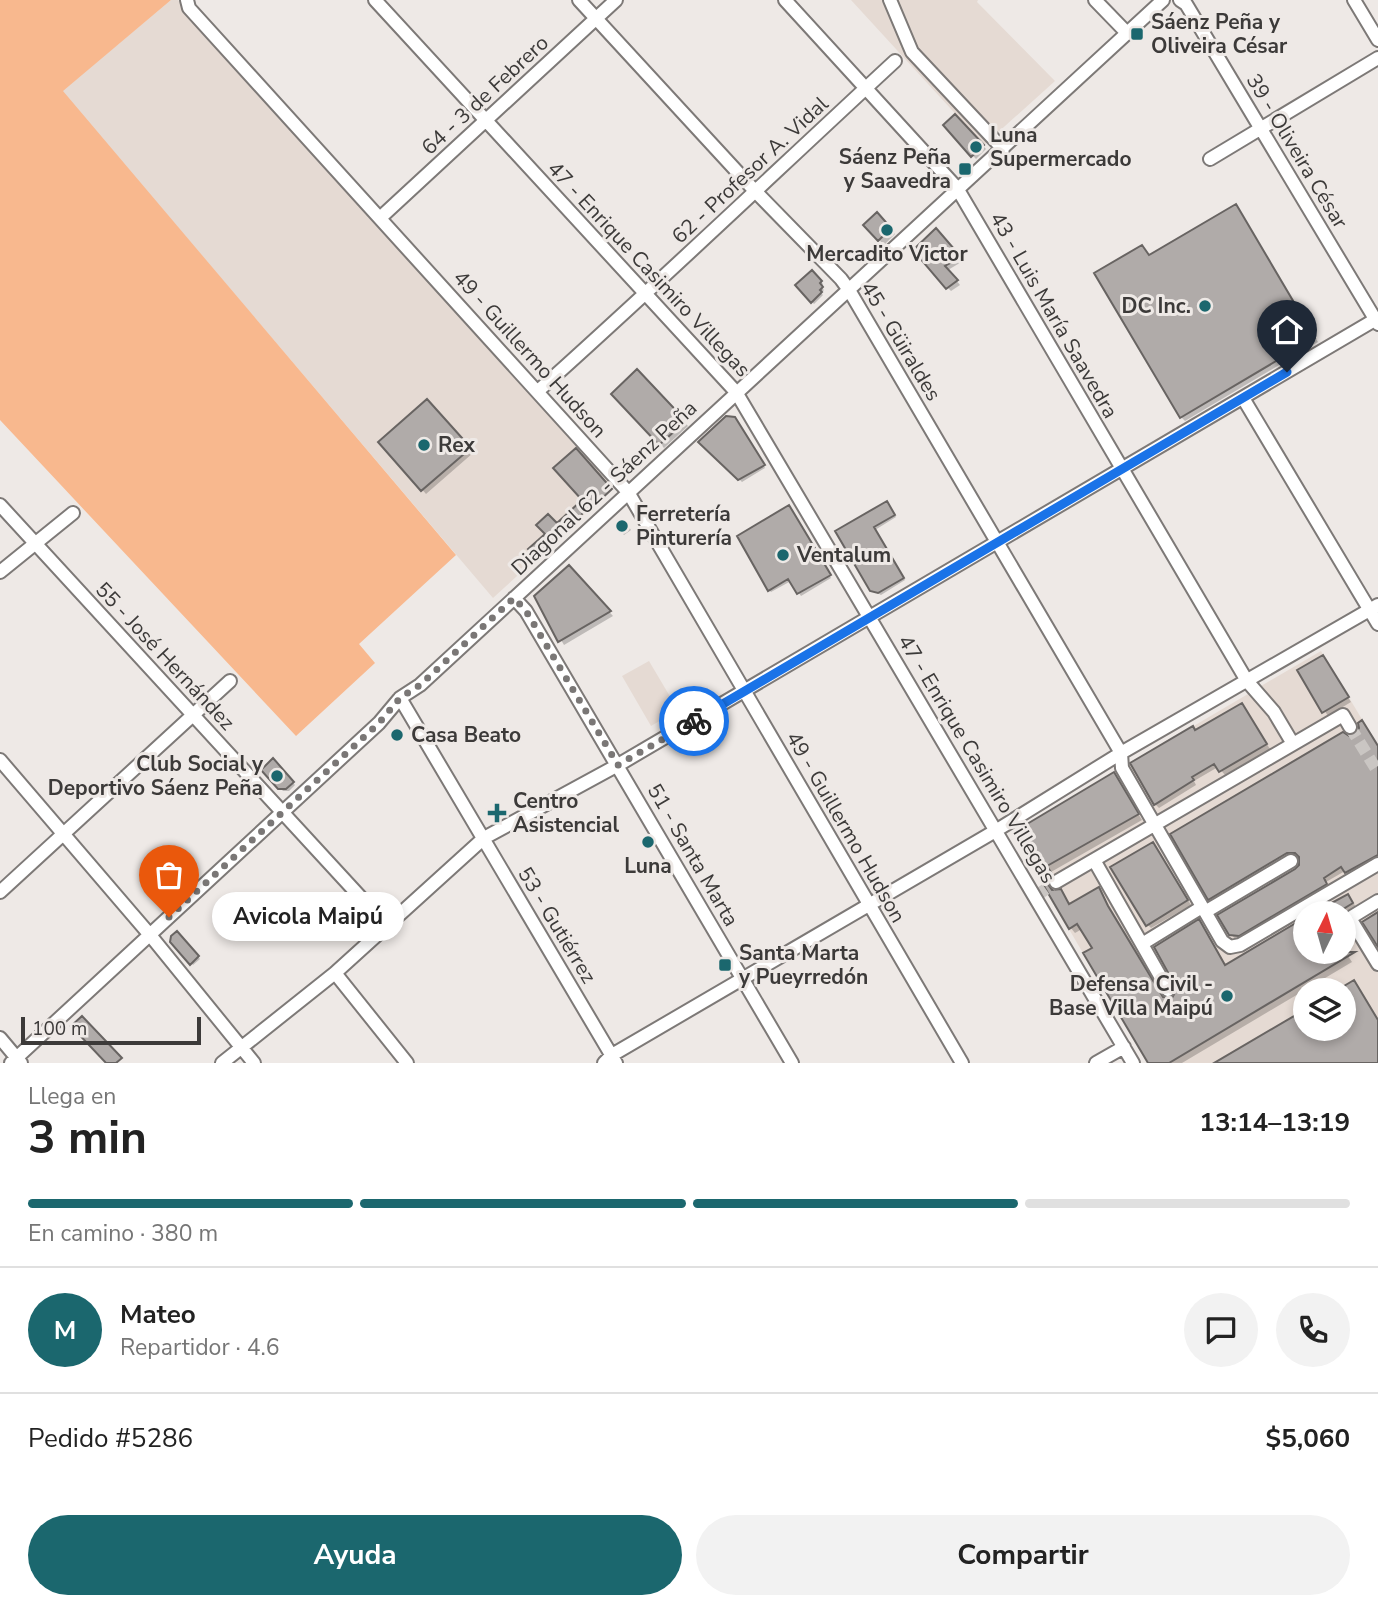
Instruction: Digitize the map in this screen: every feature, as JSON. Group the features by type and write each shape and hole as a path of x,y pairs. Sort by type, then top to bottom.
{"street":[{"name":"49 - Guillermo Hudson","path":"187,0 189,8 628,492 962,1063"},
{"name":"47 - Enrique Casimiro Villegas","path":"375,0 736,392 1133,1063"},
{"name":"45 - Güiraldes","path":"579,0 849,290 1121,753 1122,768 1223,941 1230,947 1240,944 1376,870"},
{"name":"64 - 3 de Febrero","path":"380,218 616,0"},
{"name":"43 - Luis María Saavedra","path":"785,0 957,188 1247,681 1275,712 1293,744"},
{"path":"890,0 912,52 1003,149"},
{"path":"1095,0 1127,33"},
{"name":"Diagonal 62 - Sáenz Peña","path":"16,1061 379,723 400,698 420,685 1163,0"},
{"name":"39 - Oliveira César","path":"1180,0 1186,5 1377,320"},
{"path":"1354,0 1378,40"},
{"path":"1210,159 1378,58"},
{"name":"62 - Profesor A. Vidal","path":"538,391 895,61"},
{"path":"222,1063 335,973 484,838 618,765 1377,320"},
{"path":"1243,398 1374,607 1378,624"},
{"name":"55 - José Hernández","path":"0,505 387,926"},
{"path":"0,572 73,513"},
{"name":"51 - Santa Marta","path":"514,598 526,611 792,1063"},
{"path":"611,1060 1121,753 1374,607"},
{"path":"0,892 230,681"},
{"name":"53 - Gutiérrez","path":"400,698 611,1060"},
{"path":"1056,882 1343,715 1350,727"},
{"path":"0,760 150,935 254,1063"},
{"path":"1094,860 1168,989"},
{"path":"1142,944 1291,861"},
{"path":"1378,901 1350,918 1378,964"},
{"path":"335,973 407,1063"},
{"path":"0,1038 16,1061"},
{"path":"1096,1063 1124,1047"}],"shaded area":[{"path":"0,0 171,0 63,91 456,555 359,644 375,663 296,736 0,420"},
{"path":"171,0 178,0 612,483 612,489 493,598 62,91"},
{"path":"851,0 978,0 977,2 1055,81 984,145"},
{"path":"1321,651 1378,746 1378,1063 1169,1063 1293,990 1293,1041 1356,1041 1356,978 1314,978 1319,975 1313,964 1356,964 1356,901 1293,901 1293,930 1291,927 1124,1023 1015,837 1017,830 1248,694 1251,696 1261,690 1261,686"},
{"path":"649,661 678,710 651,726 622,676"}],"building":[{"path":"955,114 984,145 971,157 943,125"},
{"name":"DC Inc.","path":"1236,204 1315,338 1180,418 1094,273 1142,245 1149,255"},
{"path":"877,212 891,228 878,241 863,225"},
{"path":"936,228 961,257 945,266 958,280 946,289 913,250"},
{"path":"812,270 822,281 820,283 823,287 820,290 822,292 811,303 795,285"},
{"path":"637,369 686,421 659,445 611,394"},
{"name":"Rex","path":"427,399 471,448 421,491 378,442"},
{"path":"726,416 735,417 765,465 738,480 698,442"},
{"path":"576,448 612,489 598,502 596,500 553,543 551,541 535,556 528,549 545,534 536,525 548,514 557,523 582,500 553,468"},
{"path":"887,501 895,515 874,527 904,578 878,593 870,591 835,531"},
{"name":"Ventalum","path":"789,505 831,575 797,594 788,579 768,591 737,536"},
{"path":"569,565 611,611 558,642 534,596"},
{"path":"1323,655 1349,697 1322,713 1297,670"},
{"path":"1242,703 1267,744 1219,772 1214,764 1154,805 1130,763 1193,726 1195,730"},
{"path":"1362,720 1378,746 1378,855 1345,873 1341,867 1324,878 1327,884 1298,901 1293,901 1293,904 1239,936 1229,935 1217,915 1295,869 1299,865 1299,857 1295,853 1287,853 1208,900 1170,834 1343,732 1349,736 1355,734 1359,728 1358,723"},
{"name":"Club Social y Deportivo Sáenz Peña","path":"273,758 294,782 286,789 278,789 261,770"},
{"path":"1114,772 1139,814 1047,866 1052,874 1047,883 1052,890 1061,889 1069,904 1099,887 1163,997 1172,998 1177,989 1154,947 1199,919 1225,965 1293,925 1293,964 1335,964 1311,978 1293,978 1293,989 1169,1063 1148,1063 1083,953 1092,948 1077,924 1069,929 1031,864 1040,859 1022,827"},
{"path":"1153,842 1188,900 1146,926 1110,867"},
{"path":"1348,894 1352,901 1335,901"},
{"path":"1378,912 1378,947 1362,922"},
{"path":"177,931 199,956 190,965 170,942 171,936"},
{"path":"1356,983 1378,1020 1378,1063 1214,1063 1293,1017 1293,1041 1356,1041"},
{"path":"82,1016 122,1058 116,1063 106,1063 71,1026"}],"tunnel":[{"path":"1350,727 1378,772"},
{"path":"1036,896 1056,882"}],"way so far":[{"path":"169,917 379,723 400,698 420,685 514,598 526,611 618,765 694,721"}],"place":[{"name":"Sáenz Peña y Oliveira César","path":"1137,34"},
{"name":"Luna Supermercado","path":"976,147"},
{"name":"Sáenz Peña y Saavedra","path":"965,169"},
{"name":"Mercadito Victor","path":"887,230"},
{"name":"DC Inc.","path":"1205,306"},
{"name":"Rex","path":"424,445"},
{"name":"Ferretería Pinturería","path":"622,526"},
{"name":"Ventalum","path":"783,555"},
{"name":"Casa Beato","path":"397,735"},
{"name":"Club Social y Deportivo Sáenz Peña","path":"277,776"},
{"name":"Centro Asistencial","path":"497,813"},
{"name":"Luna","path":"648,842"},
{"name":"Avicola Maipú","path":"169,917"},
{"name":"Santa Marta y Pueyrredón","path":"725,965"},
{"name":"Defensa Civil - Base Villa Maipú","path":"1227,996"}],"route":[{"path":"694,721 1287,372"}]}
